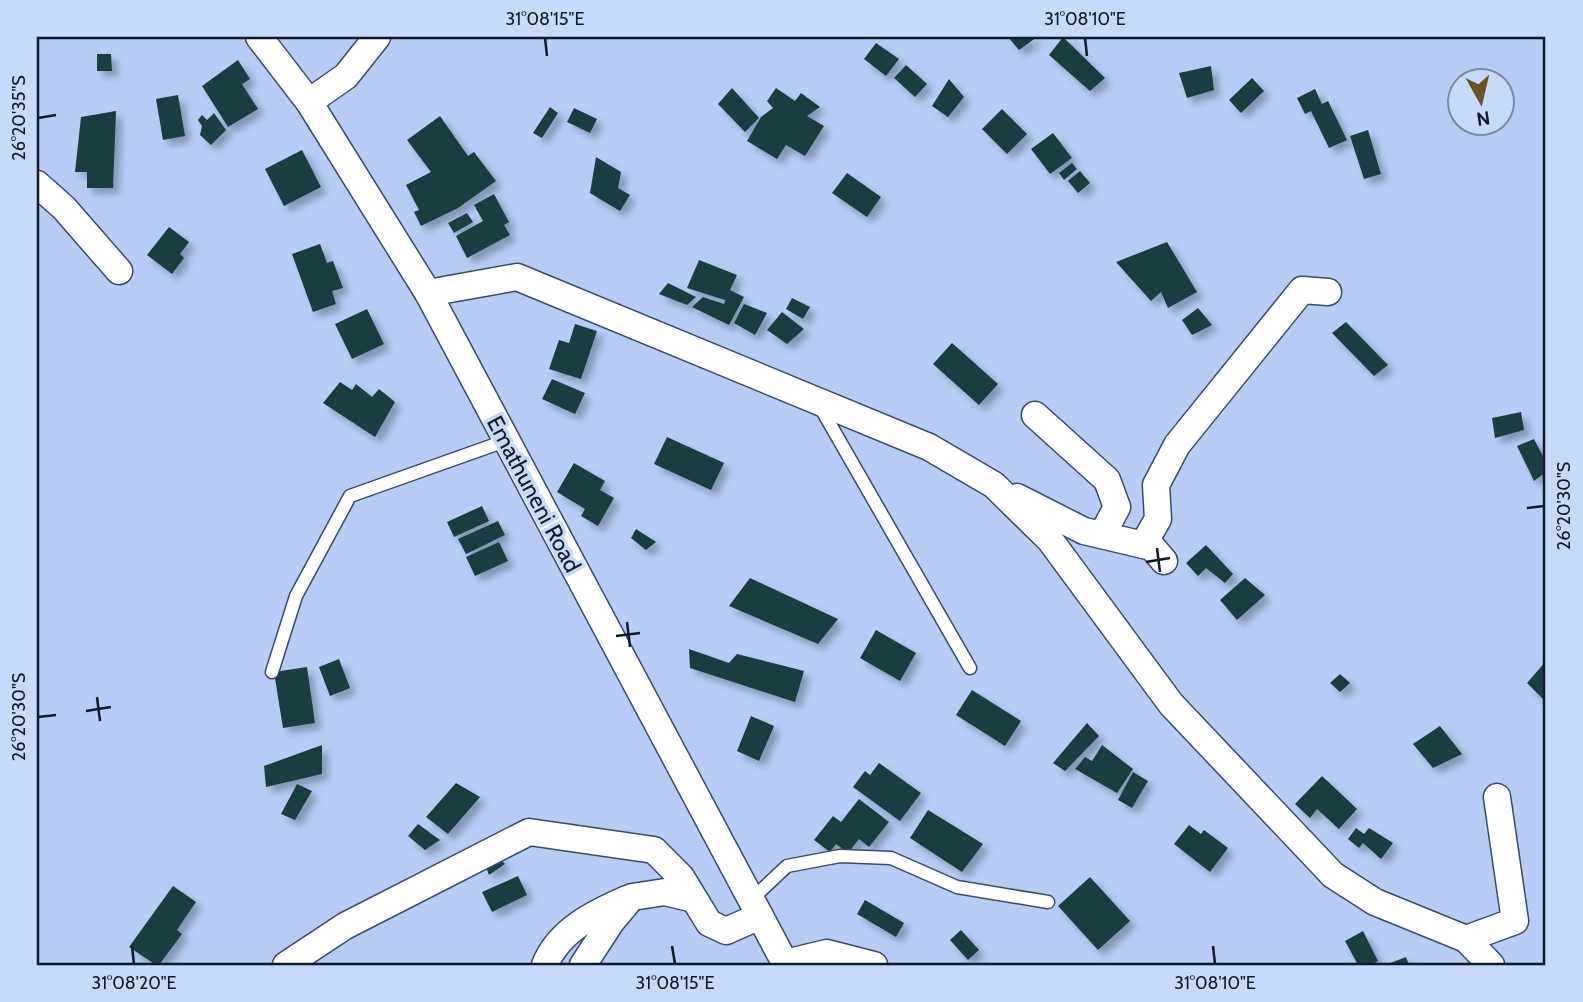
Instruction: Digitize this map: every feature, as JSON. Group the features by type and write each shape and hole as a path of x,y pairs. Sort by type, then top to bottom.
{"street":[{"name":"Emathuneni Road","path":"259,37 309,102 428,293 786,964"},
{"path":"309,102 346,76 377,37"},
{"path":"37,184 64,208 119,271"},
{"path":"428,293 517,276 929,447 994,485 1084,531 1152,547 1164,561"},
{"path":"1143,545 1158,519 1156,485 1177,445 1302,290 1328,292"},
{"path":"1035,415 1107,480 1117,507 1102,535"},
{"path":"994,485 1050,540 1171,704 1333,875 1375,902 1466,939 1490,965"},
{"path":"1466,939 1515,921 1497,797"},
{"path":"286,965 345,926 529,832 654,850 681,877 709,923 726,931 756,908"},
{"path":"545,965 570,930 596,913 632,897 664,892 694,898"},
{"path":"583,965 611,922 632,897"},
{"path":"786,964 827,953 874,965"}],"lane":[{"path":"816,400 970,668"},
{"path":"272,671 296,596 350,496 505,441"},
{"path":"756,908 787,866 840,856 891,858 957,887 1048,902"}],"building":[{"path":"1008,37 1037,37 1019,50"},
{"path":"1063,37 1105,78 1090,91 1049,55"},
{"path":"876,43 899,59 886,76 864,59"},
{"path":"97,54 111,54 112,71 97,71"},
{"path":"238,60 250,79 242,84 258,109 228,127 202,86"},
{"path":"906,65 927,84 915,97 894,78"},
{"path":"1211,66 1214,90 1187,98 1179,73"},
{"path":"1252,78 1264,91 1241,113 1229,100"},
{"path":"949,79 964,97 948,117 932,106"},
{"path":"732,88 759,118 745,132 718,104"},
{"path":"776,88 795,101 801,93 820,107 807,116 824,126 805,156 786,145 777,159 747,141 761,117 773,108 767,101"},
{"path":"1315,89 1322,104 1328,101 1347,140 1329,148 1311,111 1305,114 1297,98"},
{"path":"178,95 185,136 163,140 156,99"},
{"path":"550,107 558,113 542,138 533,133"},
{"path":"574,108 597,119 590,133 567,122"},
{"path":"1002,109 1027,134 1007,154 982,129"},
{"path":"116,111 113,188 87,188 87,172 75,172 81,117"},
{"path":"214,113 226,130 211,145 200,135 202,126 198,120 202,115 207,120"},
{"path":"440,116 468,156 474,152 496,181 458,208 421,226 414,212 419,210 406,185 431,172 407,140"},
{"path":"1368,130 1381,174 1364,179 1350,136"},
{"path":"1053,133 1072,158 1050,174 1031,149"},
{"path":"302,150 321,187 284,206 265,169"},
{"path":"596,157 621,172 618,188 630,195 620,211 590,193"},
{"path":"1072,163 1077,169 1064,180 1059,173"},
{"path":"1080,171 1090,183 1078,193 1068,181"},
{"path":"847,173 881,197 867,217 832,193"},
{"path":"494,194 509,222 504,225 510,235 467,258 456,236 483,221 474,205"},
{"path":"467,213 473,222 454,233 448,223"},
{"path":"169,227 189,242 180,254 184,258 172,274 147,255"},
{"path":"1167,242 1197,292 1168,308 1161,292 1151,301 1116,262"},
{"path":"320,244 327,263 333,261 343,288 332,291 336,304 313,312 292,254"},
{"path":"699,260 737,275 730,290 744,297 729,325 692,307 703,297 724,304 725,300 687,288"},
{"path":"668,283 696,297 687,305 659,294"},
{"path":"792,298 810,307 803,319 786,309"},
{"path":"744,304 767,313 755,335 734,323"},
{"path":"1198,308 1212,325 1192,335 1182,320"},
{"path":"367,309 384,344 352,359 335,324"},
{"path":"782,312 804,329 787,344 767,330"},
{"path":"1346,322 1388,365 1374,376 1332,333"},
{"path":"575,324 597,331 581,379 549,369 559,340 569,343"},
{"path":"952,343 998,384 979,405 933,364"},
{"path":"552,379 585,393 575,414 542,399"},
{"path":"340,382 352,390 356,384 372,397 379,389 395,402 375,437 323,403"},
{"path":"1521,412 1524,430 1495,438 1492,418"},
{"path":"667,437 724,463 711,490 654,464"},
{"path":"1534,439 1546,462 1546,472 1534,481 1517,446"},
{"path":"574,463 605,481 600,490 614,498 598,526 581,516 585,509 557,492"},
{"path":"482,506 489,521 454,537 447,522"},
{"path":"498,521 505,535 466,554 458,539"},
{"path":"636,529 656,542 646,550 631,538"},
{"path":"499,542 508,561 475,576 466,557"},
{"path":"1206,545 1233,574 1225,583 1206,568 1198,576 1186,563"},
{"path":"750,578 838,619 818,644 729,606"},
{"path":"1245,578 1265,595 1237,620 1220,600"},
{"path":"876,630 916,653 900,681 860,658"},
{"path":"689,649 729,663 737,654 804,671 795,702 690,668"},
{"path":"339,659 350,688 330,696 319,667"},
{"path":"1546,661 1546,702 1527,683"},
{"path":"307,667 315,723 283,728 274,672"},
{"path":"1340,674 1350,683 1340,692 1330,683"},
{"path":"972,690 1021,721 1005,746 956,715"},
{"path":"751,716 774,726 759,761 737,751"},
{"path":"1087,723 1099,736 1065,771 1053,763"},
{"path":"1440,726 1462,754 1433,768 1413,744"},
{"path":"322,745 322,774 266,787 264,766"},
{"path":"1102,745 1133,769 1117,793 1075,769 1085,757 1092,761"},
{"path":"879,763 921,793 900,821 853,787 865,771 870,775"},
{"path":"1133,772 1148,781 1132,808 1118,800"},
{"path":"1322,776 1357,809 1339,829 1317,809 1310,818 1295,804"},
{"path":"456,783 480,797 448,834 426,817"},
{"path":"297,784 312,791 295,820 281,814"},
{"path":"859,799 889,822 869,847 859,839 848,853 836,844 830,852 814,840 833,816 841,822"},
{"path":"928,810 983,844 962,872 910,838"},
{"path":"418,824 440,840 425,850 408,836"},
{"path":"1189,825 1201,834 1204,830 1228,848 1210,872 1174,844"},
{"path":"1356,828 1364,834 1369,828 1393,843 1381,859 1363,843 1359,848 1348,839"},
{"path":"497,856 505,864 489,875 485,864"},
{"path":"518,876 527,895 492,912 482,892"},
{"path":"1090,877 1130,921 1098,950 1058,906"},
{"path":"173,886 196,902 177,930 182,934 159,965 156,965 129,947"},
{"path":"865,900 904,923 896,937 857,914"},
{"path":"961,930 979,950 968,960 950,940"},
{"path":"1363,931 1378,961 1371,965 1358,965 1345,941"},
{"path":"1406,957 1409,965 1385,965"}]}
